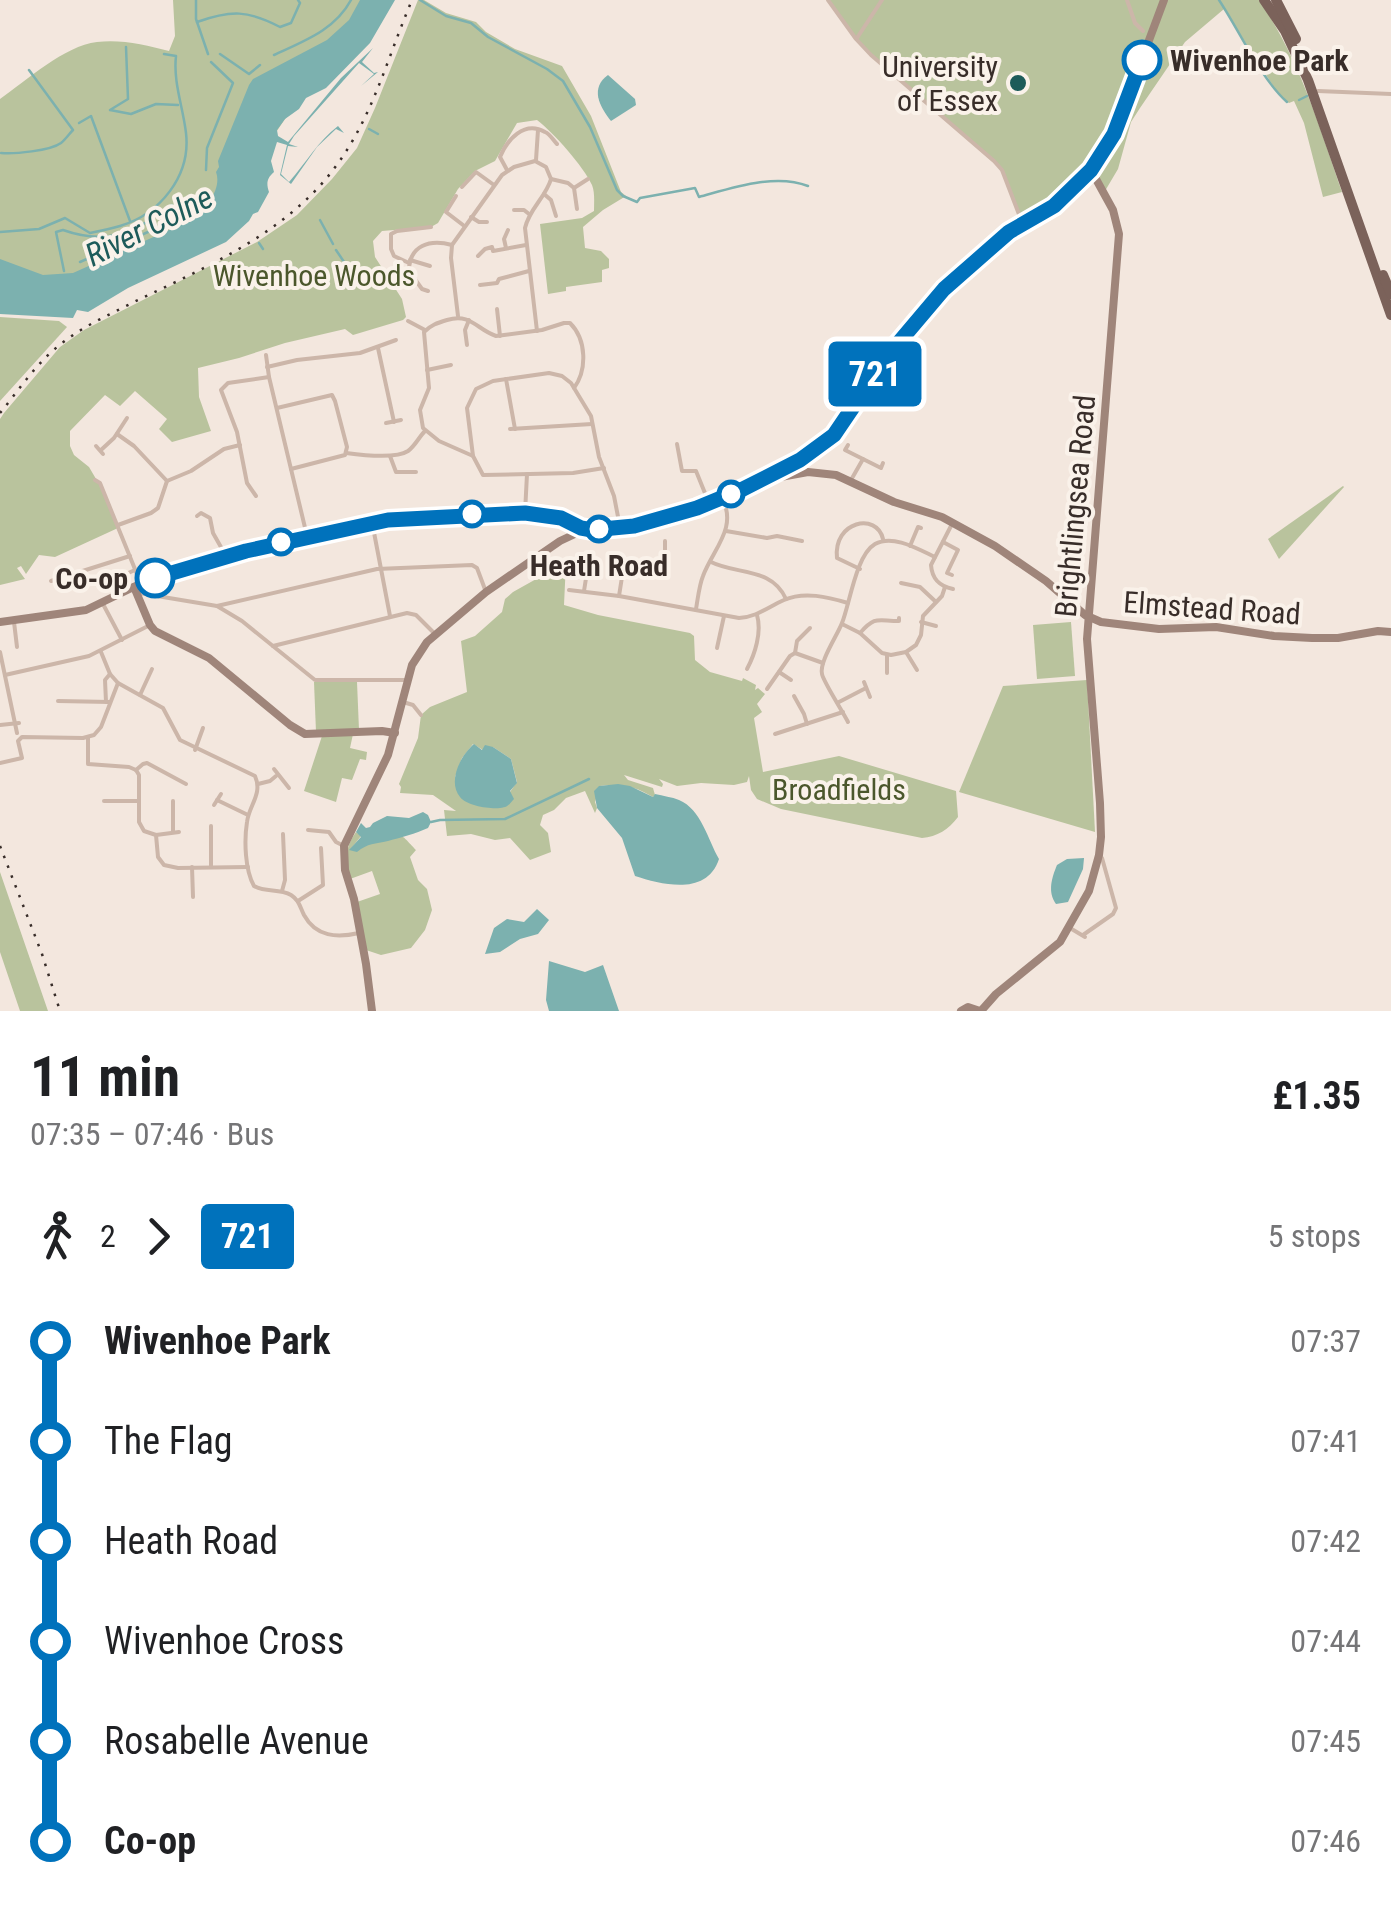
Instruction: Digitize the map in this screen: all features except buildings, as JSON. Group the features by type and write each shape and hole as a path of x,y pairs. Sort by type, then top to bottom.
{"main road":[{"path":"0,622 86,610 226,556 372,522 525,513 561,518 592,530 620,527 662,519 709,503 771,475 812,453 834,435 889,354 944,289 999,240 1054,206 1091,170 1114,134 1164,0"},
{"path":"1264,0 1290,40 1308,80 1383,284 1391,294"},
{"path":"1276,0 1318,91 1391,316"},
{"name":"Brightlingsea Road","path":"1070,928 1091,886 1100,852 1099,785 1087,646 1119,234 1113,210 1091,170"},
{"name":"Elmstead Road","path":"771,475 775,478 814,472 836,474 894,502 933,513 995,546 1089,618 1101,622 1140,628 1216,627 1304,638 1391,632"},
{"path":"372,1011 365,955 345,870 344,846 380,774 418,653 486,592 581,528"},
{"path":"137,588 150,626 160,635 209,658 301,732 395,733"},
{"path":"961,1011 968,1007 980,1011 1005,986 1053,950 1070,928"}],"street":[{"path":"828,0 871,55 1002,170 1022,224"},
{"path":"856,39 882,0"},
{"path":"1127,0 1135,24 1143,31"},
{"path":"1318,91 1391,94"},
{"path":"507,170 500,157 509,138 525,129 544,131 558,144"},
{"path":"536,161 538,130"},
{"path":"458,317 452,245 507,170 536,161 546,167 554,182 568,183 574,188 577,209"},
{"path":"462,187 476,172 494,185"},
{"path":"536,330 525,228 529,214 551,179"},
{"path":"574,188 588,179"},
{"path":"544,194 551,200 556,216"},
{"path":"456,196 446,212 464,225"},
{"path":"514,210 529,214"},
{"path":"471,217 487,222"},
{"path":"430,266 394,256 391,234 431,228"},
{"path":"506,248 508,230"},
{"path":"428,291 412,276 410,261 428,242 452,245"},
{"path":"478,256 485,248 492,247 493,251 526,245"},
{"path":"480,285 490,286 499,279 530,271"},
{"path":"453,277 462,276"},
{"path":"496,309 500,336"},
{"path":"574,388 584,366 577,330 570,323 500,336 458,317 431,326 423,338 429,391 421,408 425,431 473,456 482,474 582,473 604,468"},
{"path":"408,320 426,330"},
{"path":"456,342 466,343 469,320"},
{"path":"267,367 360,352 396,340"},
{"path":"378,347 394,422"},
{"path":"266,355 268,377 308,536"},
{"path":"427,370 450,365"},
{"path":"473,456 467,412 470,399 480,386 552,373 565,378 589,413 620,527"},
{"path":"256,496 246,483 240,445 222,387 268,377"},
{"path":"506,379 512,429 592,424"},
{"path":"276,408 332,396 346,453"},
{"path":"100,450 128,418"},
{"path":"386,423 401,420"},
{"path":"291,469 346,453 390,456 406,452 425,431"},
{"path":"116,434 134,446 168,481"},
{"path":"677,444 682,471 696,471 709,503"},
{"path":"118,525 158,508 168,481 224,449 240,445"},
{"path":"845,450 881,468"},
{"path":"390,456 396,472 413,474"},
{"path":"851,480 862,460"},
{"path":"525,513 527,474"},
{"path":"96,480 118,525 140,592 217,606 316,680 408,680"},
{"path":"696,608 703,575 726,531 728,511 722,498"},
{"path":"200,513 210,518 213,533 226,556"},
{"path":"372,522 390,617"},
{"path":"953,522 932,565 933,577 953,589"},
{"path":"860,568 840,561 836,555 843,531 852,525 876,526 883,541"},
{"path":"910,546 918,527 921,528"},
{"path":"726,531 799,542"},
{"path":"618,596 626,570 665,564 665,541"},
{"path":"848,722 822,677 824,662 870,548 883,541 894,541 935,557"},
{"path":"943,542 958,550 947,573 952,575"},
{"path":"51,581 130,556"},
{"path":"710,562 772,580 786,599"},
{"path":"217,606 381,569 474,566 486,592"},
{"path":"117,578 135,570"},
{"path":"584,591 587,572"},
{"path":"901,582 920,586 936,602"},
{"path":"842,624 887,655 906,652 918,641 921,622 946,587"},
{"path":"569,590 739,618 757,615 786,599 818,596 848,603"},
{"path":"102,602 122,640"},
{"path":"230,603 230,613"},
{"path":"273,646 412,613 435,634"},
{"path":"747,669 760,624 757,615"},
{"path":"717,648 724,616"},
{"path":"860,633 878,618 900,618"},
{"path":"14,621 17,647"},
{"path":"921,622 936,626"},
{"path":"4,674 101,652 150,626"},
{"path":"766,689 795,653 796,642 810,628"},
{"path":"0,652 22,758 0,763"},
{"path":"101,652 118,683 163,708 178,738 195,750 253,774 258,784 257,795 246,827 250,880 257,889 282,891 298,901 308,921 324,934 359,933"},
{"path":"906,652 917,670"},
{"path":"795,653 824,662"},
{"path":"887,655 888,673"},
{"path":"140,695 152,669"},
{"path":"779,672 791,680"},
{"path":"108,702 105,680 110,674"},
{"path":"18,736 88,738 101,727 118,683"},
{"path":"838,702 865,686 870,696"},
{"path":"794,696 800,701 807,724"},
{"path":"58,702 108,702"},
{"path":"403,702 421,711"},
{"path":"774,734 792,732 843,712"},
{"path":"0,726 17,723"},
{"path":"195,750 202,728"},
{"path":"88,738 85,765 130,766 136,770 140,826 144,831 156,835 176,832 172,802"},
{"path":"136,770 147,763 186,784"},
{"path":"258,784 270,781 276,771 287,787"},
{"path":"106,800 138,801"},
{"path":"217,800 248,815"},
{"path":"316,822 317,830"},
{"path":"210,828 211,867"},
{"path":"308,830 331,834 344,846"},
{"path":"156,835 158,857 164,864 248,867"},
{"path":"282,891 285,835"},
{"path":"298,901 323,885 320,851"},
{"path":"1070,928 1084,936 1116,908 1100,852"},
{"path":"192,868 194,894"}],"green space":[{"path":"173,0 375,0 325,60 226,206 125,266 0,285 0,99 46,65 84,45 124,42 169,51 175,36"},
{"name":"Wivenhoe Woods","path":"418,0 476,22 515,49 562,66 591,116 626,196 583,227 585,248 601,251 609,259 609,268 602,270 602,282 548,294 540,224 582,218 594,211 594,191 575,160 544,126 537,120 517,123 495,161 475,171 458,189 438,223 382,231 373,241 375,257 402,299 406,317 403,320 353,335 345,329 285,343 198,368 199,397 211,431 172,442 159,429 167,419 135,391 120,406 105,395 70,431 70,446 99,484 118,528 55,557 39,555 26,574 21,566 17,568 25,579 0,585 0,419 4,413 60,347 84,330 257,242 297,215 357,148"},
{"name":"Wivenhoe Park","path":"828,0 1161,0 1106,143 1081,177 1059,198 1024,218 1002,170 871,55"},
{"path":"1167,0 1259,0 1297,69 1342,192 1323,197 1304,123 1294,101 1289,103 1277,92 1224,9 1185,42 1140,108 1131,122 1118,169 1105,191 1098,166 1112,144"},
{"path":"0,317 59,321 67,327 0,401"},
{"path":"1344,487 1279,559 1268,539"},
{"name":"Broadfields","path":"566,562 564,605 690,633 694,636 695,660 710,672 742,681 743,678 756,685 755,690 765,694 757,704 762,712 754,718 763,772 839,756 956,791 958,817 942,832 922,838 781,809 757,799 749,776 747,782 734,785 677,786 659,779 662,787 624,775 653,788 655,795 628,786 600,786 595,813 585,791 566,798 543,815 540,825 548,833 551,852 530,860 510,838 447,836 444,810 456,811 433,795 400,793 399,784 418,738 421,715 430,707 467,692 461,641 475,636 502,612 505,599 513,592 538,578 531,568","holes":["473,744 483,750 493,747 511,759 517,782 510,792 455,777"]},
{"path":"1071,622 1075,676 1037,679 1033,625"},
{"path":"1087,680 1095,832 959,792 1003,686"},
{"path":"314,682 357,682 359,730 316,732"},
{"path":"353,734 350,748 367,752 366,760 360,759 352,780 342,778 336,802 304,791 322,736"},
{"path":"356,832 361,836 350,850 400,837 416,850 410,857 418,880 427,889 432,910 425,930 411,948 381,955 366,950 357,902 380,894 372,871 350,879 347,854"},
{"path":"0,872 48,1011 20,1011 0,952"}],"water":[{"path":"360,0 395,0 370,43 326,88 306,98 285,119 277,130 278,136 288,142 341,78 373,48 362,62 378,72 361,86 374,74 359,63 294,136 289,144 298,147 288,146 281,174 289,182 318,145 331,132 338,126 344,133 336,129 317,147 291,184 280,175 287,145 277,142 269,192 258,212 226,242 128,288 88,312 77,310 73,318 0,314 0,259 43,275 73,273 196,218 215,190 218,161 253,79 327,40 349,20"},
{"path":"608,75 635,99 636,105 611,121 598,97 599,86"},
{"path":"474,744 482,750 485,745 493,747 511,759 517,783 510,791 514,799 507,806 473,805 456,791 457,769"},
{"path":"618,784 653,797 655,794 679,800 693,810 719,859 705,879 683,885 635,876 622,838 597,808 594,791 599,786"},
{"path":"423,812 431,822 428,828 368,845 357,852 349,850 361,837 356,832 361,823 366,828 387,816 409,818"},
{"path":"1084,858 1068,902 1056,904 1051,890 1057,865 1067,859"},
{"path":"537,909 549,920 538,934 520,939 500,952 485,954 494,928 507,919 524,922"},
{"path":"549,961 585,972 603,965 619,1011 549,1011"}],"waterway":[{"path":"196,0 196,19 208,54"},
{"path":"197,22 239,14 280,27 291,23 298,0"},
{"path":"274,55 328,27 351,0"},
{"path":"420,0 446,16 471,23 563,81 623,196 637,202 640,198 695,188 699,197 768,181 808,186"},
{"path":"1219,0 1259,68 1287,102"},
{"path":"126,47 128,99 110,110 131,114 156,104 178,105"},
{"name":"River Colne","path":"0,232 39,229 65,218 90,233 135,220 160,203 178,178 186,149 176,56 164,54"},
{"path":"220,54 249,74 260,65"},
{"name":"River Colne","path":"206,170 207,148 233,83 211,62"},
{"path":"1,153 49,148 61,143 73,130 29,70"},
{"path":"1299,100 1307,96"},
{"name":"River Colne","path":"79,123 91,116 130,221"},
{"path":"369,129 378,134"},
{"name":"River Colne","path":"64,271 56,232 94,237 121,234 172,205"},
{"name":"River Colne","path":"80,262 191,213"},
{"path":"320,220 333,244"},
{"path":"259,243 263,249"},
{"path":"336,250 361,287"},
{"path":"431,822 505,819 589,779"}],"railway":[{"path":"0,413 44,359 69,338 253,240 316,190 362,123 412,0"},
{"path":"0,846 60,1011"}],"bus line":[{"name":"721","path":"155,578 246,551 388,520 525,513 561,518 592,530 634,526 697,508 800,460 834,435 889,354 944,289 1009,232 1054,206 1091,170 1114,134 1142,60"}],"place":[{"name":"Wivenhoe Park","path":"1142,60"},
{"name":"University of Essex","path":"1018,83"},
{"name":"Heath Road","path":"599,529"},
{"name":"Co-op","path":"155,578"}]}
